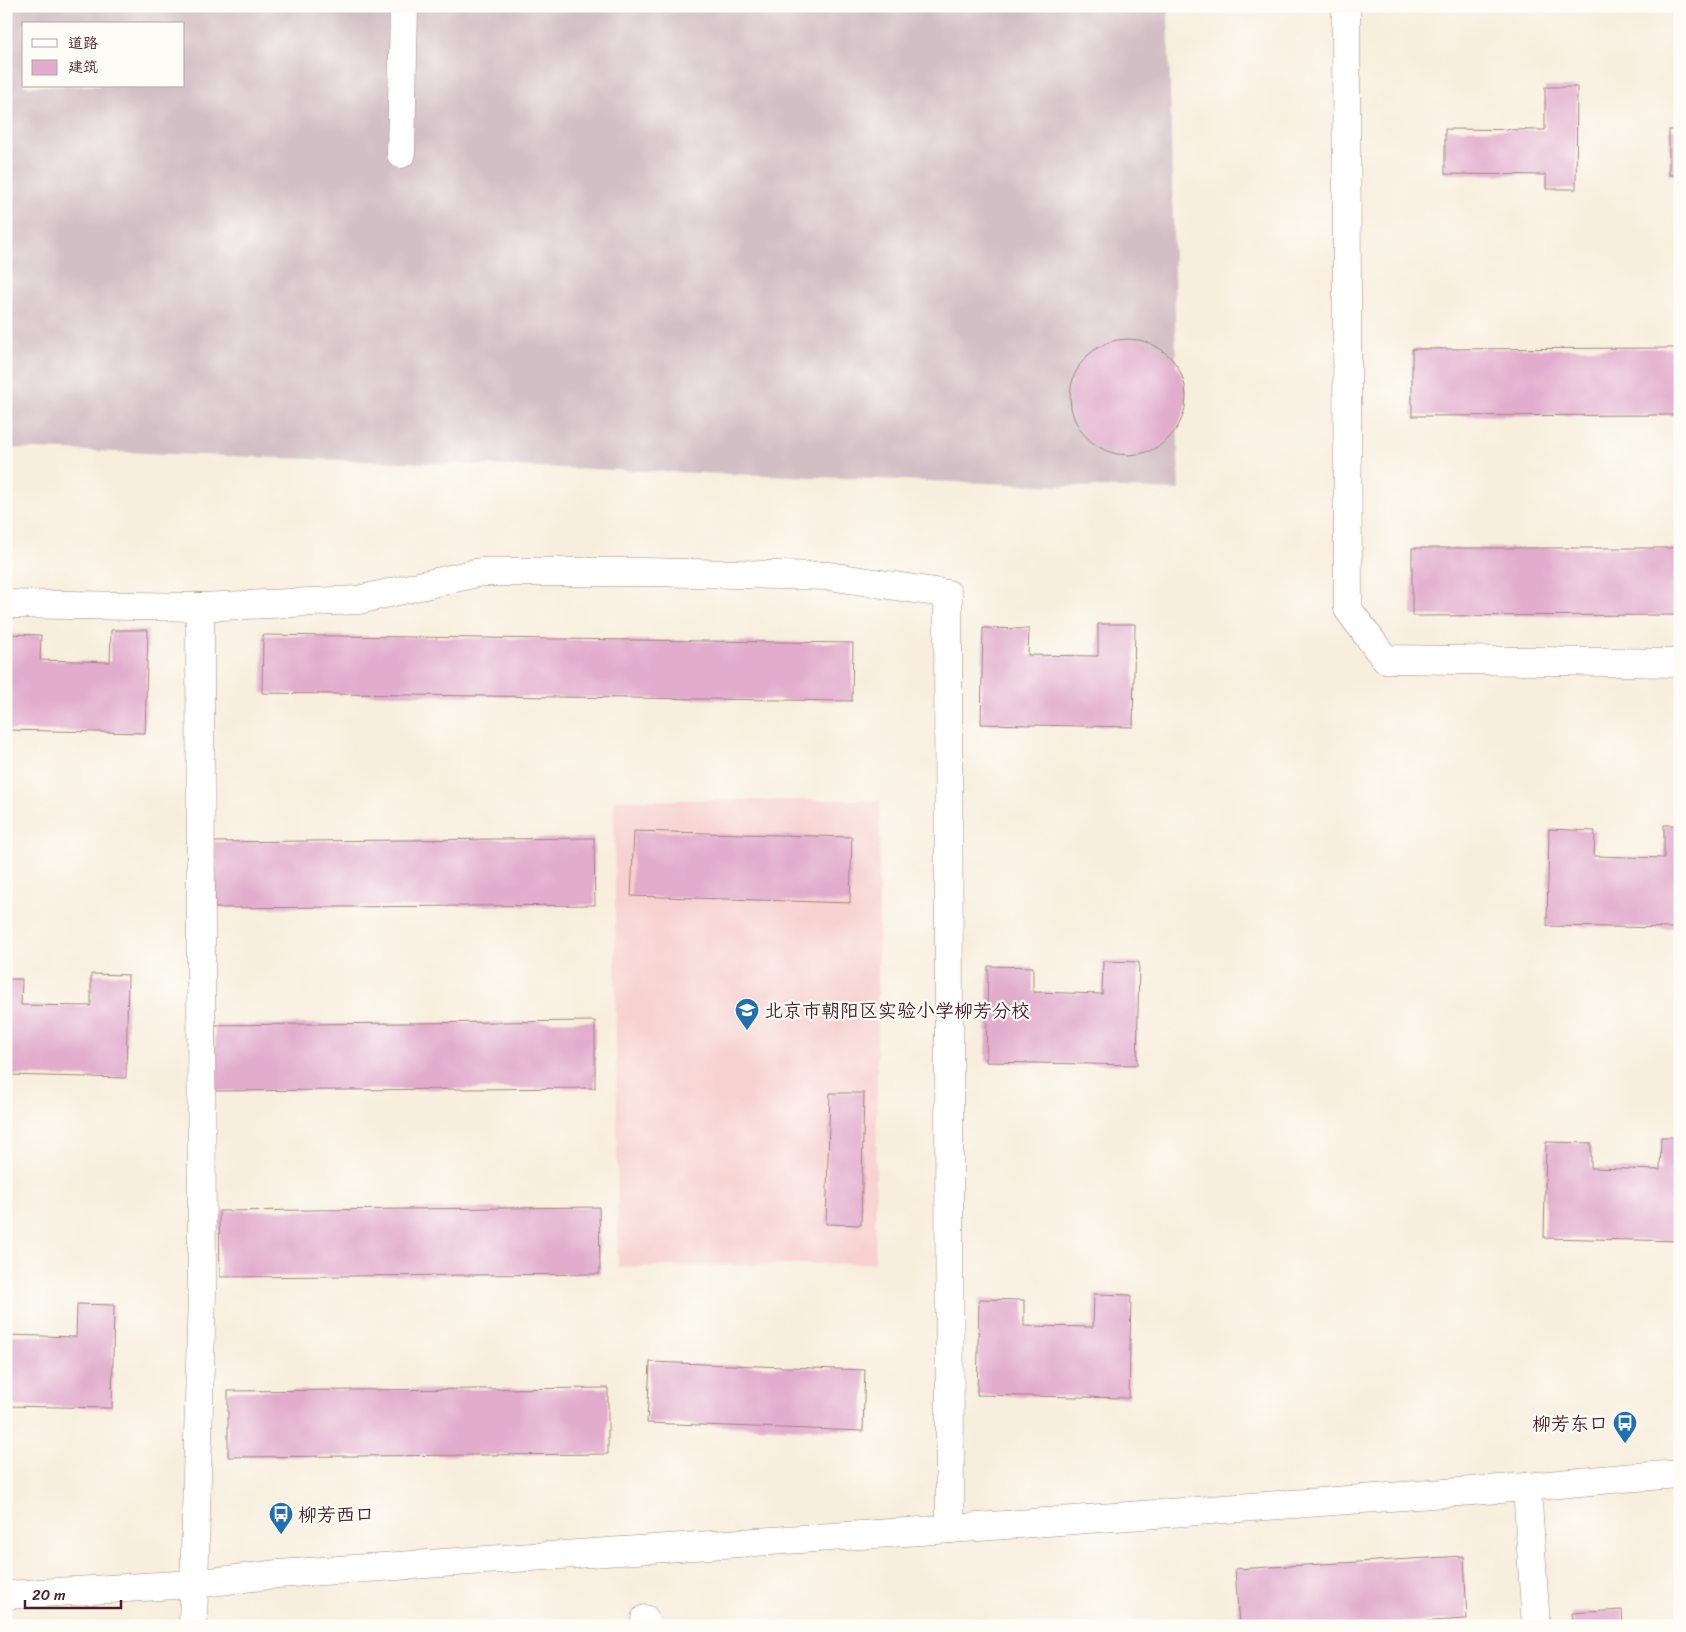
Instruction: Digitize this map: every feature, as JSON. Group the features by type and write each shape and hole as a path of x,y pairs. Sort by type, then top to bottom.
{"street":[{"path":"401,154 404,6"},
{"path":"1346,6 1348,609 1385,659 1680,663"},
{"path":"6,604 200,607 358,600 481,572 645,572 829,576 948,594 950,1529"},
{"path":"193,1626 202,1291 200,607"},
{"path":"6,1595 194,1584 278,1574 950,1529 1680,1474"},
{"path":"1527,1487 1536,1626"}],"shaded area":[{"path":"6,6 1168,6 1179,490 6,448"},
{"name":"北京市朝阳区实验小学柳芳分校","path":"614,800 880,800 875,1263 618,1267"}],"building":[{"path":"1545,87 1577,87 1576,189 1546,189 1546,175 1445,174 1445,129 1545,130"},
{"path":"1669,130 1680,130 1680,175 1669,175"},
{"path":"1128,339 1150,344 1169,356 1181,375 1186,397 1181,419 1169,438 1150,450 1128,455 1106,450 1087,438 1075,419 1070,397 1075,375 1087,356 1106,344"},
{"path":"1680,348 1680,415 1412,416 1412,349"},
{"path":"1412,548 1680,548 1680,615 1412,616"},
{"path":"1098,624 1135,624 1133,727 981,724 983,628 1029,629 1028,655 1098,656"},
{"path":"111,630 148,630 145,733 6,730 6,634 41,635 40,660 110,662"},
{"path":"263,635 853,643 852,701 262,693"},
{"path":"1664,825 1680,825 1680,928 1547,926 1549,829 1595,831 1594,856 1664,858"},
{"path":"634,831 852,837 850,903 631,896"},
{"path":"594,838 595,905 215,908 214,842"},
{"path":"1103,961 1139,962 1137,1065 986,1062 988,966 1033,967 1033,992 1102,994"},
{"path":"91,974 128,975 126,1078 6,1075 6,979 22,979 21,1005 91,1006"},
{"path":"595,1021 595,1088 215,1091 215,1025"},
{"path":"830,1093 864,1093 861,1225 826,1224"},
{"path":"1661,1137 1680,1137 1680,1241 1544,1238 1546,1142 1591,1143 1591,1168 1660,1170"},
{"path":"599,1207 600,1274 220,1277 219,1211"},
{"path":"1094,1294 1131,1295 1129,1398 977,1395 979,1299 1024,1300 1024,1326 1093,1327"},
{"path":"77,1304 114,1305 112,1408 6,1406 6,1335 76,1337"},
{"path":"650,1362 865,1370 863,1431 647,1423"},
{"path":"608,1388 608,1454 228,1457 228,1391"},
{"path":"1464,1556 1467,1619 1347,1626 1239,1626 1235,1569"},
{"path":"1622,1610 1623,1626 1573,1626 1572,1613"}],"place":[{"name":"北京市朝阳区实验小学柳芳分校","path":"747,1031"},
{"name":"柳芳东口","path":"1625,1444"},
{"name":"柳芳西口","path":"281,1535"}]}
